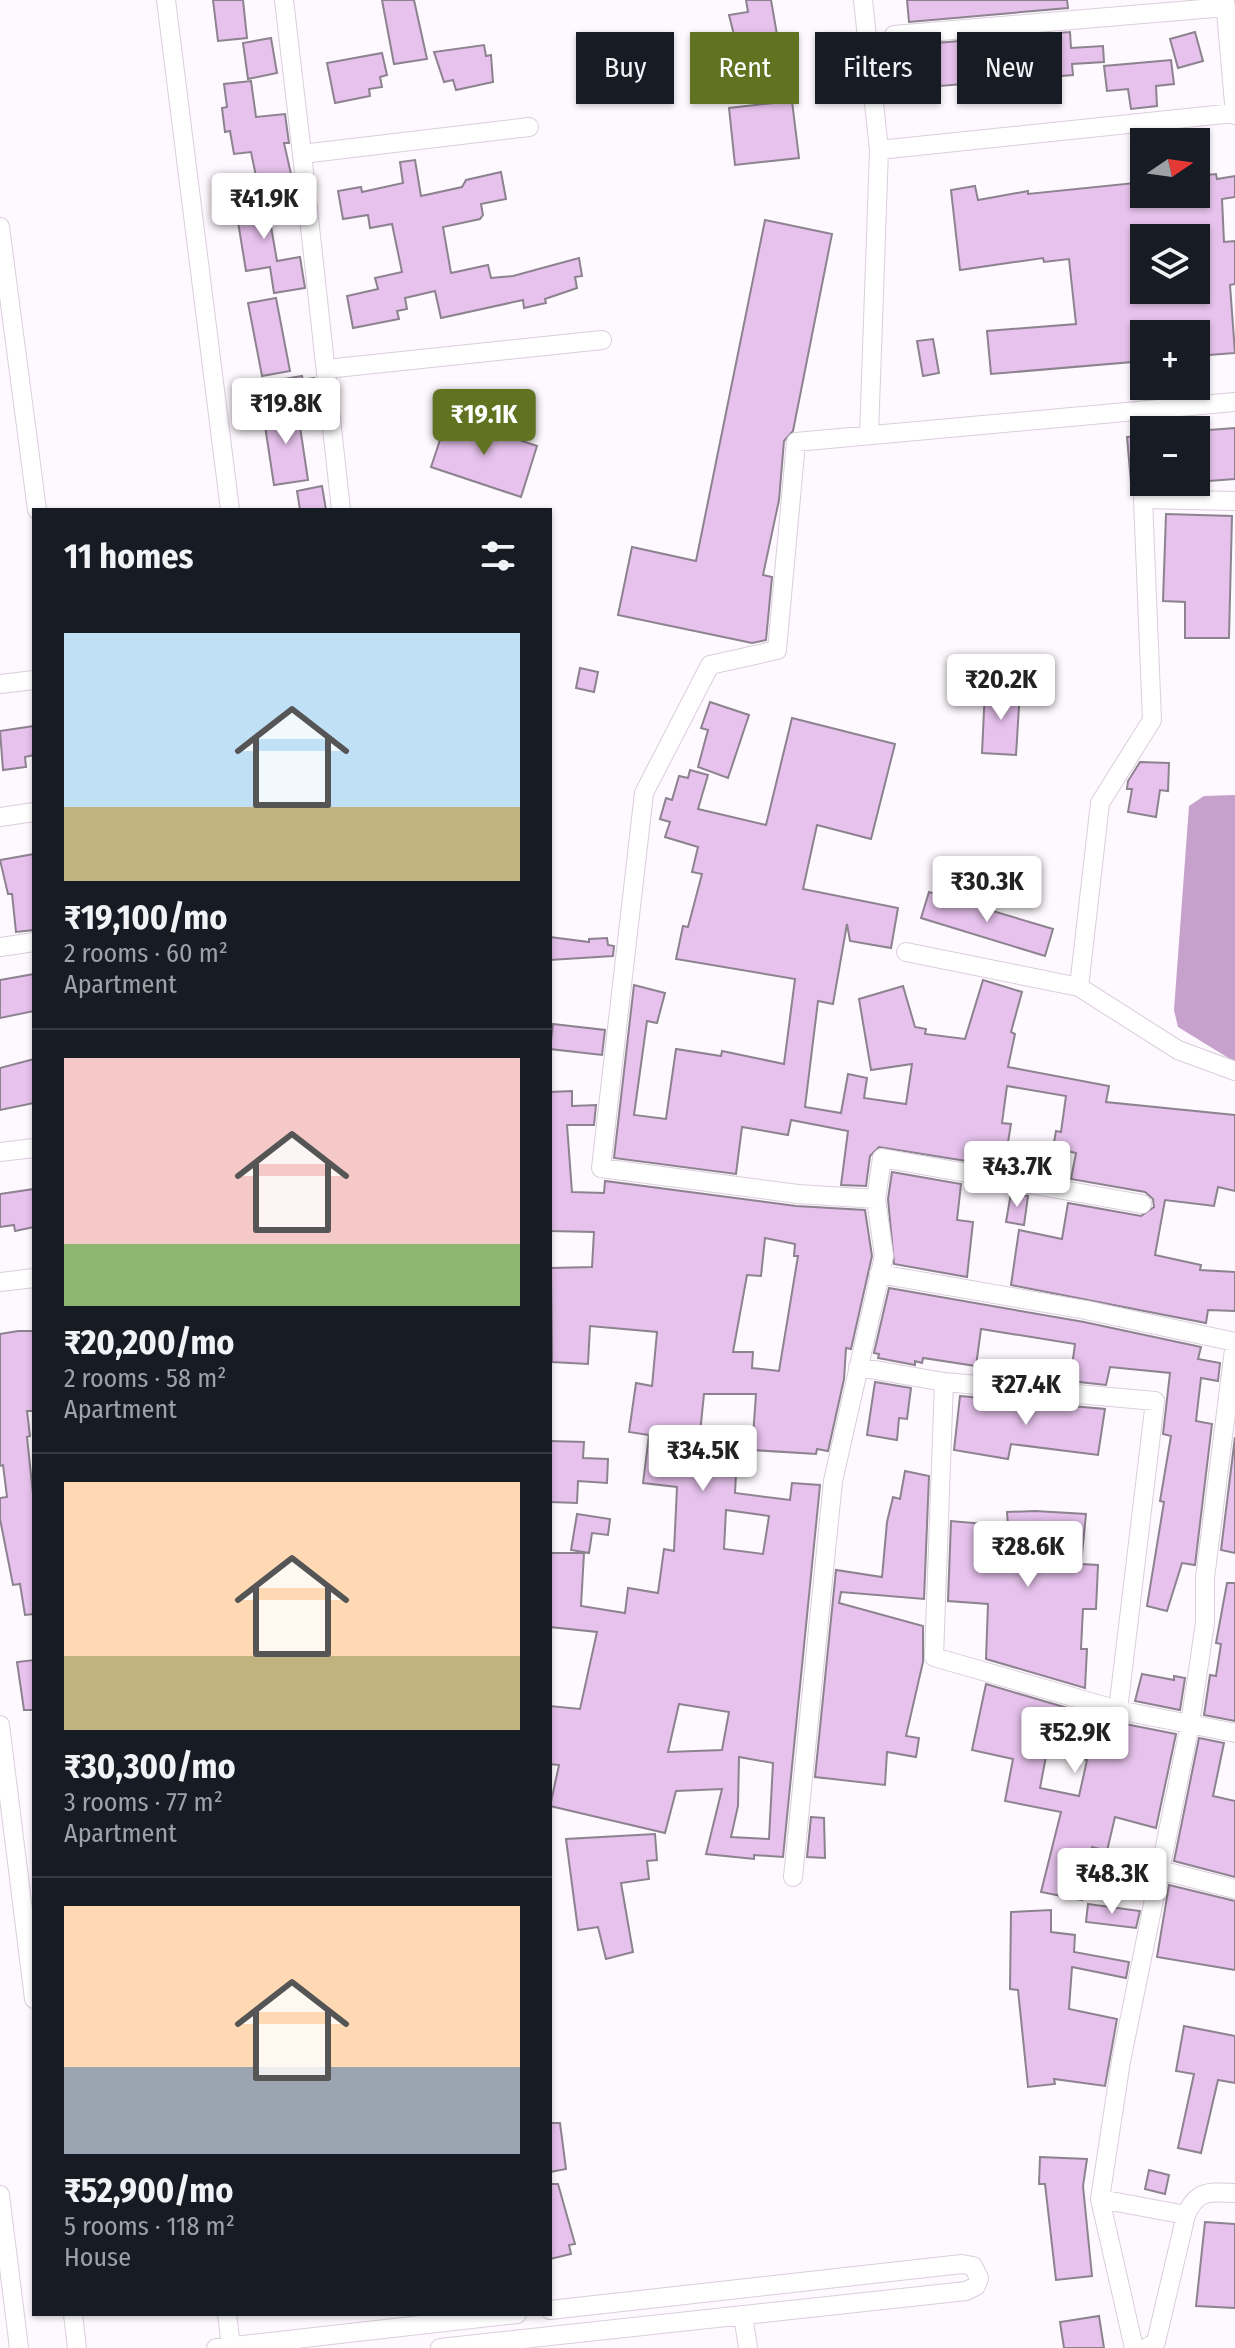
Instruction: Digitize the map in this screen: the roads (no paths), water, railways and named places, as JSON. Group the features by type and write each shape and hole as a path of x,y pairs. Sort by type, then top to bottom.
{"street":[{"path":"166,0 230,508"},
{"path":"284,0 341,508"},
{"path":"863,0 879,150 869,435"},
{"path":"879,150 1235,114 1226,4 926,32"},
{"path":"302,154 529,127"},
{"path":"0,227 37,508"},
{"path":"326,369 602,340"},
{"path":"876,1199 798,1194 601,1168 644,793 710,665 777,650 796,442 1235,402"},
{"path":"1079,987 1100,803 1152,720 1143,499 1235,501"},
{"path":"0,684 32,680"},
{"path":"0,817 32,812"},
{"path":"0,947 32,942"},
{"path":"906,952 1079,987 1178,1050 1235,1071"},
{"path":"0,1152 32,1148"},
{"path":"793,1877 833,1481 884,1256 876,1199 882,1158 1142,1204"},
{"path":"879,1274 1071,1307 1235,1342 1205,1578 1205,1623 1190,1724 1121,2061 1100,2199 1134,2348"},
{"path":"0,1282 32,1278"},
{"path":"858,1367 944,1382 1155,1401 1118,1710"},
{"path":"944,1382 934,1657 1118,1710 1235,1733"},
{"path":"0,1725 32,1983"},
{"path":"1160,1870 1235,1889"},
{"path":"1146,2348 1156,2342 1186,2215 1193,2198 1204,2192 1235,2193"},
{"path":"0,2195 19,2348"},
{"path":"1100,2199 1186,2215"},
{"path":"448,2348 597,2340 743,2315 966,2291 976,2286 979,2278 973,2266 962,2264 552,2310"},
{"path":"743,2315 748,2348"},
{"path":"73,2316 77,2348"},
{"path":"227,2316 224,2347 370,2322 474,2316"}]}
